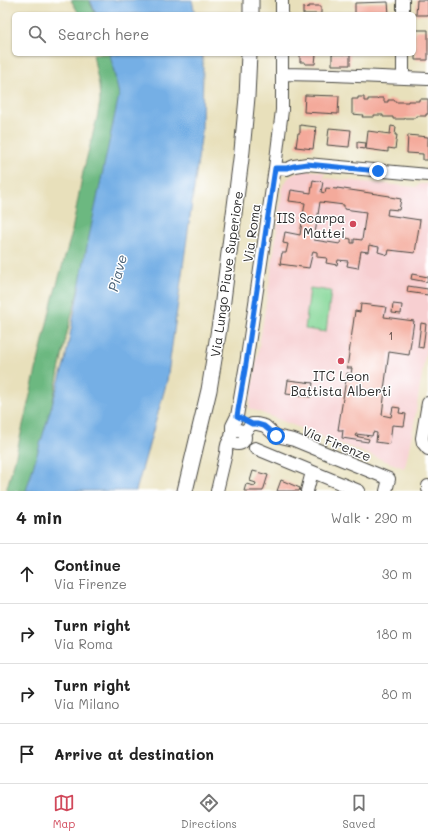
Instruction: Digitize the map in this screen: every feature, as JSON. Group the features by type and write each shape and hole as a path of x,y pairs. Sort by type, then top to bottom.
{"main road":[{"path":"251,0 251,12"},
{"name":"Via Lungo Piave Superiore","path":"185,491 209,390 221,316 242,151 249,56"}],"street":[{"path":"282,0 282,12"},
{"path":"402,0 403,12"},
{"name":"Via Roma","path":"217,491 226,453 226,447 229,440 240,436 232,426 245,399 246,364 265,267 282,110 282,56"},
{"path":"403,56 403,77"},
{"path":"282,74 428,79"},
{"path":"275,168 287,168 307,164 428,175"},
{"path":"428,403 422,438 423,443 428,449"},
{"path":"237,416 240,436 255,448 359,491"},
{"name":"Via Firenze","path":"240,436 257,424 264,426 276,436 300,442 389,487"},
{"path":"308,491 312,472"}],"shaded area":[{"name":"ITC Leon Battista Alberti","path":"306,170 325,172 324,178 416,187 420,184 428,184 428,338 413,429 404,468 249,408 283,186 288,178 297,172"}],"green space":[{"path":"71,0 89,0 94,12 78,12"},
{"path":"93,56 111,56 122,100 84,268 66,337 48,424 31,491 6,491 53,298 71,236 83,172 100,102 99,86"},
{"path":"310,288 331,291 326,332 305,329"}],"water":[{"path":"90,0 192,0 195,12 95,12"},
{"name":"Piave","path":"110,56 202,56 202,131 167,381 136,491 26,491 65,361 87,246 119,95"}],"building":[{"path":"417,0 428,0 428,15 416,15"},
{"path":"388,2 389,12 355,12 355,3"},
{"path":"321,6 321,12 303,12 303,8"},
{"path":"416,30 428,30 428,60 415,60"},
{"path":"300,56 316,56 315,64 305,64 305,62 300,62"},
{"path":"332,56 350,56 350,65 332,65"},
{"path":"305,95 339,96 338,114 304,112"},
{"path":"358,97 364,97 364,101 368,101 368,99 384,98 384,102 388,102 388,100 395,100 395,102 408,102 419,101 419,99 428,99 428,114 426,114 426,116 416,116 416,118 405,119 393,119 393,117 383,117 383,115 362,117 363,115 352,114 352,99 358,99"},
{"path":"300,125 316,127 313,149 296,147 298,133 300,133"},
{"path":"391,126 396,127 395,135 397,135 395,149 388,148 388,152 366,149 368,131 390,134"},
{"path":"329,128 351,130 349,147 327,145"},
{"path":"408,135 428,137 428,160 423,160 423,154 407,153"},
{"path":"357,142 366,143 365,149 357,148"},
{"path":"313,180 323,182 321,192 325,193 326,188 337,188 401,199 399,210 388,209 387,215 420,220 415,253 389,250 388,255 378,252 379,247 369,245 368,252 361,251 358,268 347,266 348,261 338,260 337,265 326,263 327,258 317,257 317,252 313,251 309,268 280,264 282,253 286,253 288,244 283,243 285,232 300,235 305,203 289,201 291,190 311,193","holes":["320,202 344,205 344,209 366,212 362,240 354,239 354,243 351,243 351,239 341,237 340,244 314,240"]},
{"path":"412,274 428,277 427,282 411,279"},
{"path":"408,286 428,289 428,295 407,292"},
{"path":"361,304 386,307 384,317 414,321 409,355 389,352 382,415 391,417 393,407 400,408 399,413 406,414 404,426 392,425 390,444 376,442 377,433 373,432 372,436 356,434 355,436 369,439 368,442 342,438 343,430 338,430 347,373 351,374 352,368 347,368 355,311 360,312"},
{"path":"393,304 402,305 401,314 392,313"},
{"path":"421,323 426,324 423,348 418,347"},
{"path":"288,380 313,383 311,397 286,394"},
{"path":"253,471 268,475 263,491 244,491 246,484 255,486 256,483 250,481"},
{"path":"281,480 300,488 299,491 277,491"}],"place":[{"name":"IIS Scarpa Mattei","path":"353,224"},
{"name":"ITC Leon Battista Alberti","path":"341,361"}],"route":[{"path":"276,436 264,426 252,424 237,416 275,168 287,168 299,164 307,164 378,171"}]}
